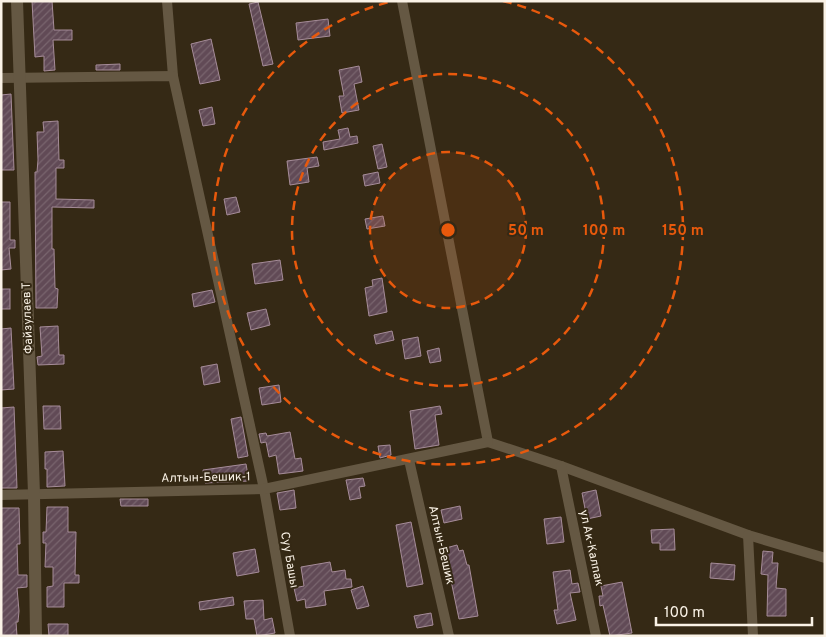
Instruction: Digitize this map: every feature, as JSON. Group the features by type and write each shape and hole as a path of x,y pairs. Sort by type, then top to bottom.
{"street":[{"name":"Файзулаев Т","path":"17,1 34,494 36,636"},
{"name":"Суу Башы","path":"167,1 173,76 264,489 290,636"},
{"path":"402,1 488,442 561,466 748,535 825,558"},
{"path":"1,78 173,76"},
{"name":"Алтын-Бешик-1","path":"1,495 264,489 488,442"},
{"name":"Алтын-Бешик","path":"409,460 449,636"},
{"name":"ул Ак-Калпак","path":"561,466 596,636"},
{"path":"748,535 753,636"}],"building":[{"path":"32,1 52,1 54,30 72,30 72,40 53,40 55,70 44,71 44,56 35,57"},
{"path":"258,2 273,64 263,66 249,4"},
{"path":"328,19 330,36 298,40 296,23"},
{"path":"211,39 220,80 200,84 191,44"},
{"path":"120,64 120,70 96,70 96,65"},
{"path":"359,66 362,82 354,84 359,110 342,113 339,96 344,96 339,70"},
{"path":"11,94 14,170 1,170 1,95"},
{"path":"212,107 215,124 203,126 199,110"},
{"path":"58,121 59,160 64,160 64,168 56,168 56,199 94,200 94,208 52,207 52,249 54,249 55,288 58,289 57,308 36,308 35,172 37,172 38,160 37,132 44,132 43,122"},
{"path":"348,128 350,137 357,136 358,143 324,150 323,142 340,139 338,130"},
{"path":"382,144 387,167 378,169 373,146"},
{"path":"317,157 319,166 307,168 309,182 290,185 287,161"},
{"path":"378,172 380,183 365,186 363,175"},
{"path":"236,197 240,212 227,215 224,199"},
{"path":"1,202 10,202 10,240 15,240 15,248 9,248 11,269 1,270"},
{"path":"383,216 385,226 367,229 365,219"},
{"path":"280,260 283,280 255,284 252,264"},
{"path":"382,278 387,312 369,316 365,288 373,286 372,280"},
{"path":"1,289 10,289 10,309 1,309"},
{"path":"212,290 215,302 194,307 192,294"},
{"path":"266,309 270,325 251,330 247,313"},
{"path":"58,326 59,355 64,355 64,364 38,365 37,357 42,356 40,327"},
{"path":"11,328 14,389 1,390 1,329"},
{"path":"392,331 394,340 376,344 374,335"},
{"path":"418,337 421,356 405,359 402,340"},
{"path":"439,348 441,361 430,363 427,351"},
{"path":"217,364 220,382 204,385 201,367"},
{"path":"279,385 281,402 262,405 259,388"},
{"path":"43,406 60,406 61,429 44,429"},
{"path":"440,406 442,414 435,415 439,445 415,449 410,411"},
{"path":"14,407 17,488 1,488 1,408"},
{"path":"241,417 248,456 238,458 231,419"},
{"path":"290,432 295,459 301,458 303,471 279,474 276,455 269,457 266,442 261,443 259,434 266,433 267,436"},
{"path":"390,445 391,455 380,458 378,446"},
{"path":"63,451 65,486 47,487 45,452"},
{"path":"246,464 249,481 205,483 203,470"},
{"path":"363,478 365,486 359,487 361,498 350,500 346,480"},
{"path":"294,490 296,508 280,510 277,493"},
{"path":"596,490 601,516 587,519 582,493"},
{"path":"120,499 148,499 148,506 121,506"},
{"path":"460,506 462,519 444,523 441,510"},
{"path":"47,507 68,507 68,532 76,532 75,575 79,575 79,583 64,583 64,607 47,607 47,587 53,586 53,567 45,567 46,543 43,543 43,532 46,532"},
{"path":"1,508 19,508 20,544 17,544 18,575 27,575 27,587 17,588 19,611 18,622 16,622 17,636 1,636"},
{"path":"561,517 564,542 547,544 544,519"},
{"path":"411,522 423,584 407,587 396,525"},
{"path":"674,529 675,550 660,550 660,543 652,543 651,530"},
{"path":"457,545 459,551 463,550 467,565 469,565 478,616 459,619 449,571 447,571 442,549"},
{"path":"255,549 259,572 237,576 233,553"},
{"path":"763,551 773,552 772,563 778,563 776,588 786,589 786,616 767,616 768,575 761,574"},
{"path":"330,562 332,572 345,570 346,579 351,579 352,587 324,591 326,605 306,608 305,599 297,601 294,588 304,586 301,567"},
{"path":"711,563 735,565 734,580 710,578"},
{"path":"570,570 572,584 578,583 580,592 570,593 576,620 557,624 554,610 558,610 553,572"},
{"path":"622,582 632,633 610,636 603,605 600,606 599,596 603,596 601,586"},
{"path":"363,586 369,606 357,609 351,590"},
{"path":"233,597 234,605 200,610 199,602"},
{"path":"263,600 264,620 272,618 275,633 257,636 254,619 246,619 244,601"},
{"path":"431,613 433,625 417,628 414,616"},
{"path":"48,624 68,624 68,636 49,636"}]}
